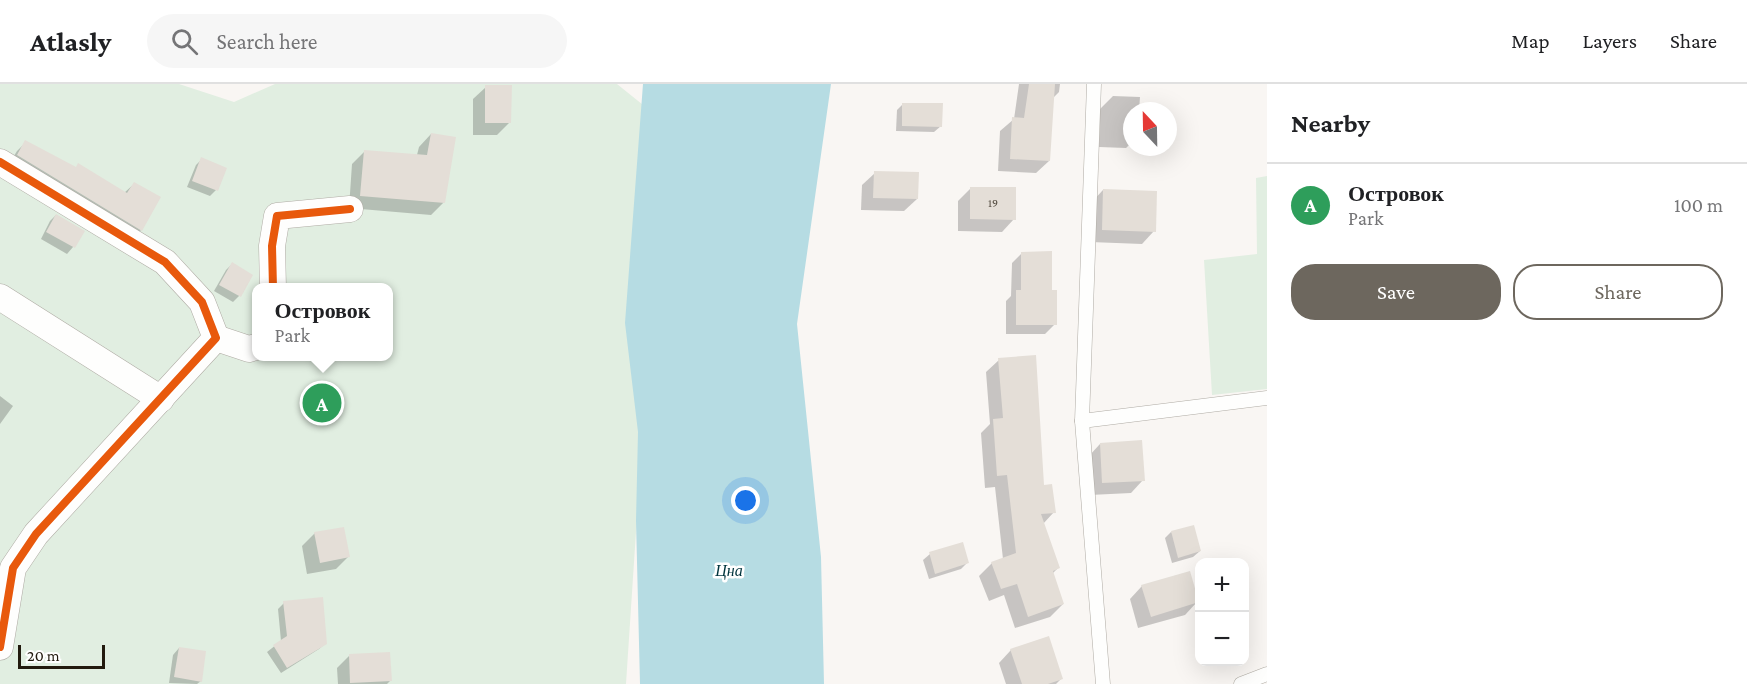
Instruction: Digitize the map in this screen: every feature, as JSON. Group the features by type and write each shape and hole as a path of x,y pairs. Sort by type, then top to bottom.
{"street":[{"path":"0,162 165,262 202,302 216,338"},
{"path":"273,283 272,246 277,216 350,209"},
{"path":"0,297 160,399"},
{"path":"216,338 252,348"},
{"path":"0,647 13,568 36,534 216,338"}],"lane":[{"path":"1094,84 1082,421 1103,684"},
{"path":"1082,421 1267,398"},
{"path":"1241,684 1267,674"}],"green space":[{"path":"0,84 179,84 234,102 275,84 617,84 663,121 626,684 0,684"},
{"path":"1267,176 1267,389 1212,395 1204,260 1257,254 1256,178"}],"water":[{"name":"Цна","path":"643,84 831,84 797,324 821,557 824,684 640,684 636,521 638,432 625,323"}],"building":[{"path":"1029,84 1055,84 1050,161 1010,159 1012,117 1024,118"},
{"path":"485,85 512,85 511,123 485,123"},
{"path":"902,103 943,103 942,127 902,126"},
{"path":"431,133 456,137 445,203 360,196 364,150 427,155"},
{"path":"25,140 76,167 78,163 127,193 134,182 161,197 142,231 17,155"},
{"path":"201,157 227,168 218,191 192,181"},
{"path":"874,171 919,172 918,199 873,198"},
{"path":"970,187 1016,187 1016,220 970,219"},
{"path":"1103,189 1157,191 1156,232 1102,230"},
{"path":"56,214 85,231 75,248 46,232"},
{"path":"1052,251 1052,290 1057,290 1057,325 1016,325 1016,290 1021,290 1021,252"},
{"path":"232,262 253,275 241,297 219,285"},
{"path":"1036,355 1044,485 1052,484 1056,513 1041,514 1060,568 1053,571 1064,604 1028,617 1017,584 1001,589 991,562 1016,553 1007,475 997,476 993,419 1003,418 998,358"},
{"path":"1142,440 1145,481 1102,483 1100,443"},
{"path":"1194,525 1201,551 1178,558 1171,531"},
{"path":"344,527 350,557 320,563 314,532"},
{"path":"963,542 969,563 935,574 929,552"},
{"path":"1190,571 1195,588 1195,603 1151,617 1141,585"},
{"path":"323,597 327,644 287,668 273,645 287,636 283,601"},
{"path":"1049,636 1063,679 1048,684 1022,684 1010,649"},
{"path":"179,647 206,651 202,682 174,677"},
{"path":"390,652 392,681 350,683 349,654"}],"cycle path":[{"path":"0,162 165,262 202,302 216,338 36,534 13,568 0,647"},
{"path":"273,283 272,246 277,216 350,209"}],"place":[{"name":"Островок","path":"322,403"}]}
